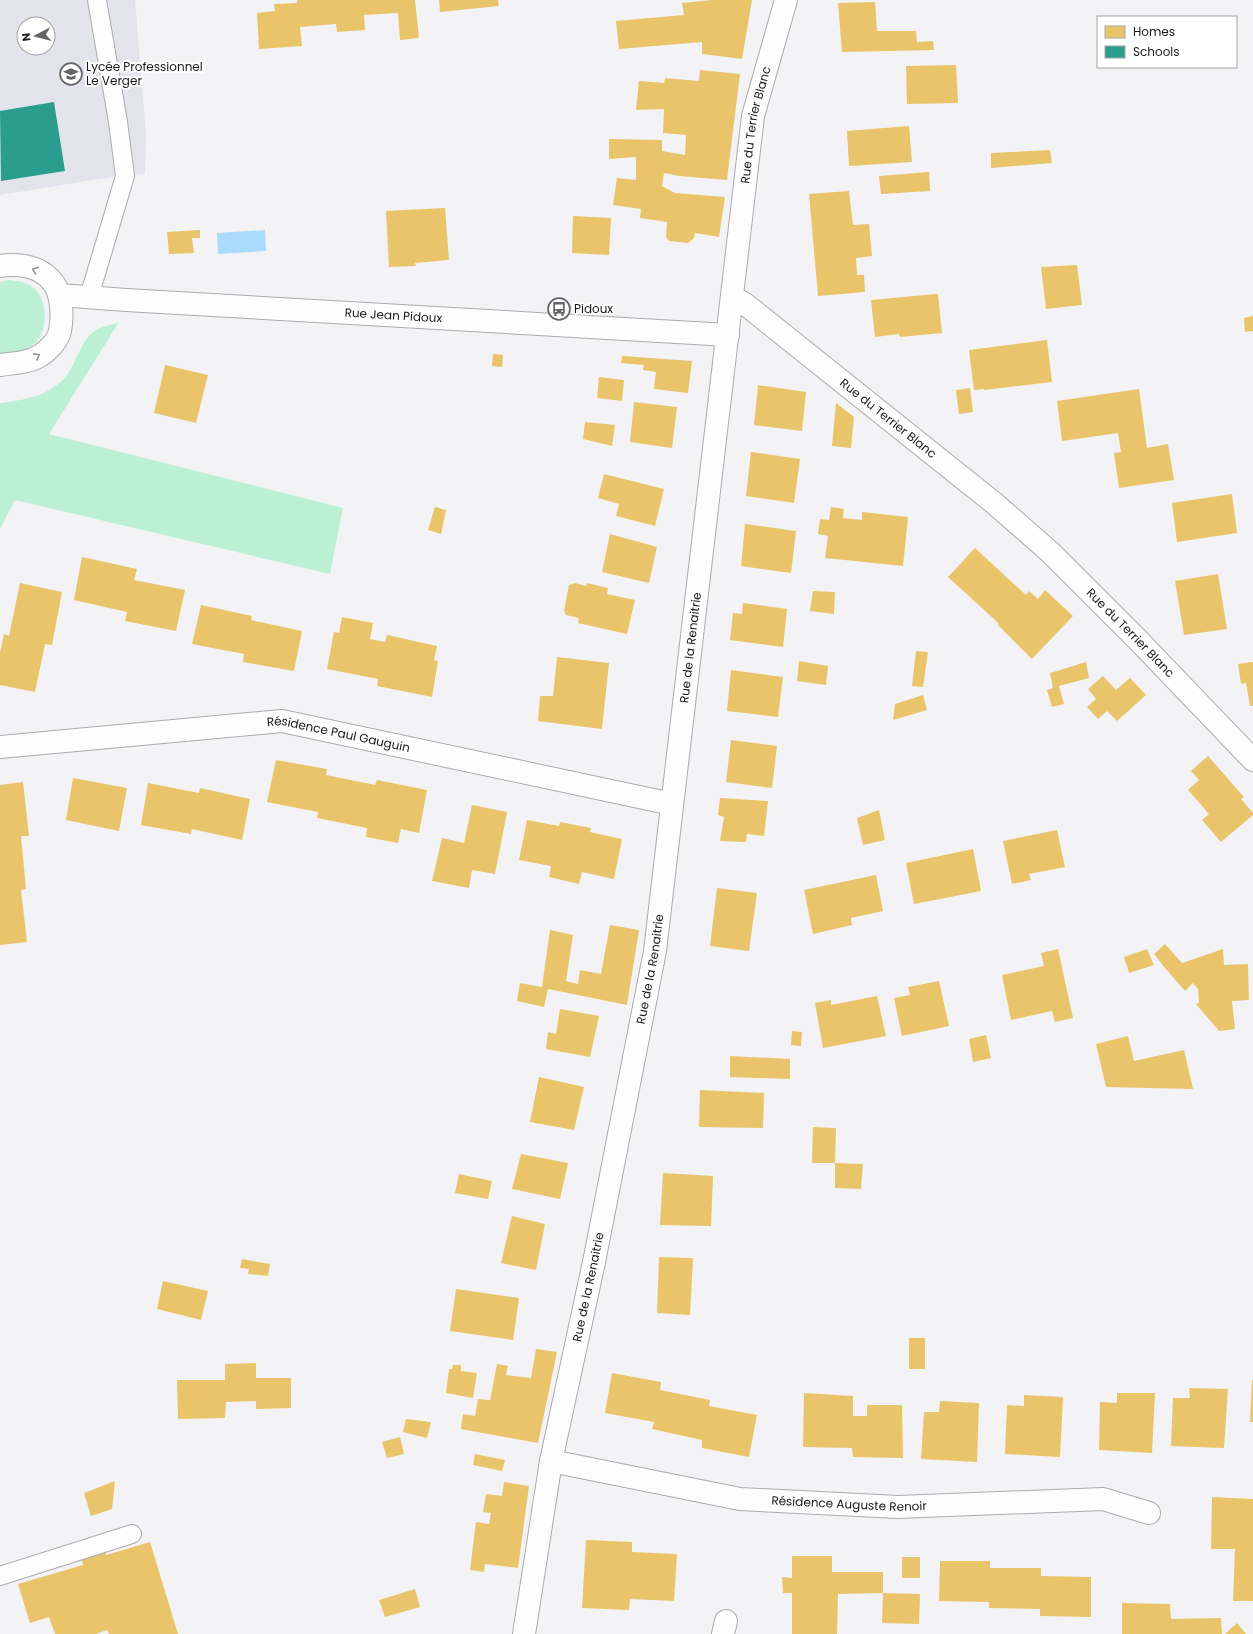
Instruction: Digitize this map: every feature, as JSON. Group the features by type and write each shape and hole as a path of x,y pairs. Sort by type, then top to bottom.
{"street":[{"name":"Rue du Terrier Blanc","path":"786,0 753,116 732,297 745,304 1005,513 1050,552 1133,634 1253,760"},
{"path":"0,266 8,264 24,265 44,273 53,281 58,295 61,316 60,332 54,343 42,354 28,361 0,365"},
{"name":"Rue Jean Pidoux","path":"58,295 621,330 728,335"},
{"name":"Rue de la Renaitrie","path":"524,1634 551,1461 594,1262 654,951 732,297"},
{"name":"Résidence Paul Gauguin","path":"0,747 282,721 672,804"},
{"name":"Résidence Auguste Renoir","path":"551,1461 740,1499 898,1507 1103,1499 1149,1513"}],"lane":[{"path":"89,298 125,176 118,122 97,0"},
{"path":"0,1576 132,1534"}],"shaded area":[{"name":"Lycée Professionnel Le Verger","path":"0,0 135,0 146,134 145,174 112,177 0,195"}],"green space":[{"path":"8,280 27,284 37,291 41,297 45,311 45,319 42,334 33,345 21,351 0,355 0,282"},
{"path":"119,322 49,434 343,508 330,574 15,500 0,529 0,403 36,396 53,388 67,375 83,345 91,334 96,330"}],"water":[{"path":"265,230 266,251 218,254 217,233"}],"building: Homes":[{"path":"297,0 415,0 419,38 400,40 398,13 364,15 365,30 337,32 336,24 300,27 302,46 259,49 257,13 275,11 274,4 297,3"},
{"path":"439,0 498,0 499,6 440,12"},
{"path":"712,0 752,0 742,59 702,54 702,42 619,49 616,21 684,15 682,3"},
{"path":"875,2 877,31 916,31 917,42 933,41 934,50 842,52 838,3"},
{"path":"956,65 958,103 907,104 906,66"},
{"path":"700,70 740,74 727,180 679,176 664,173 662,186 675,193 725,197 719,237 695,233 694,238 688,243 669,241 666,237 667,222 640,218 641,209 613,205 617,178 636,180 636,157 609,159 609,139 662,140 662,151 685,155 686,135 663,133 664,109 636,110 639,81 664,83 665,78 699,81"},
{"path":"909,126 912,162 849,166 847,131"},
{"path":"1050,150 1052,163 991,168 991,153"},
{"path":"929,172 930,191 881,194 879,176"},
{"path":"849,191 853,225 869,224 872,256 856,258 857,275 864,275 865,292 818,296 809,194"},
{"path":"445,208 449,260 415,263 416,266 389,267 386,211"},
{"path":"573,216 611,218 609,255 572,253"},
{"path":"200,230 200,238 192,238 194,253 169,254 167,232"},
{"path":"1077,265 1082,305 1046,309 1041,267"},
{"path":"938,294 942,333 900,337 899,334 875,337 871,300"},
{"path":"1253,316 1253,331 1245,332 1244,318"},
{"path":"1047,340 1052,382 974,390 969,350"},
{"path":"493,354 503,355 502,367 492,366"},
{"path":"622,356 692,361 688,393 654,389 656,372 643,370 644,365 621,363"},
{"path":"165,365 208,375 196,423 154,413"},
{"path":"599,377 624,380 622,401 597,398"},
{"path":"758,385 806,392 802,431 754,425"},
{"path":"970,388 973,412 959,414 956,390"},
{"path":"1139,389 1147,448 1168,444 1174,480 1119,488 1114,453 1121,452 1118,433 1062,441 1057,401"},
{"path":"634,402 677,407 672,448 630,442"},
{"path":"836,403 854,417 851,448 832,446"},
{"path":"585,422 615,425 612,446 583,439"},
{"path":"751,452 800,459 794,503 746,496"},
{"path":"604,474 664,489 655,526 616,516 619,504 598,498"},
{"path":"1232,494 1237,533 1177,542 1172,503"},
{"path":"435,507 446,510 441,534 428,530"},
{"path":"831,507 844,509 843,518 862,520 862,512 908,517 903,566 825,558 828,536 818,534 820,519 829,520"},
{"path":"745,524 796,531 791,573 741,566"},
{"path":"610,534 657,547 649,583 602,572"},
{"path":"975,548 1026,595 1029,591 1038,599 1045,590 1073,616 1032,659 998,625 999,624 994,619 948,577"},
{"path":"82,557 137,569 134,580 185,590 176,631 125,621 127,612 74,600"},
{"path":"1218,574 1227,629 1184,635 1175,581"},
{"path":"20,583 62,592 52,645 45,644 35,692 0,685 0,653 4,634 9,636"},
{"path":"575,583 586,586 587,583 608,588 607,594 635,600 627,634 578,623 579,618 566,615 564,611 569,585"},
{"path":"813,591 835,592 834,614 810,611"},
{"path":"743,603 787,609 783,647 730,640 733,613 742,614"},
{"path":"201,605 252,616 251,620 302,631 294,671 243,662 244,654 192,644"},
{"path":"342,617 373,623 370,639 385,642 387,635 437,646 434,660 438,661 432,697 377,686 378,679 327,669 334,632 339,633"},
{"path":"916,651 928,652 923,687 912,686"},
{"path":"557,657 609,663 602,729 538,721 540,696 553,696"},
{"path":"799,661 828,666 826,685 797,681"},
{"path":"1086,662 1089,678 1059,686 1064,704 1052,707 1047,690 1053,688 1050,673"},
{"path":"1253,662 1253,706 1250,706 1246,683 1241,684 1238,664"},
{"path":"731,670 783,677 778,717 727,711"},
{"path":"1103,676 1116,690 1130,678 1146,695 1117,721 1107,711 1098,719 1087,707 1096,699 1088,689"},
{"path":"923,695 927,710 893,720 895,704"},
{"path":"731,740 777,746 772,788 726,782"},
{"path":"1208,756 1244,797 1241,799 1253,813 1253,815 1221,842 1202,820 1209,814 1188,790 1199,780 1191,771"},
{"path":"276,760 327,769 326,775 375,785 377,780 427,790 419,833 401,829 398,843 366,837 367,828 317,818 318,812 267,802"},
{"path":"73,778 127,788 119,831 66,820"},
{"path":"23,782 29,836 21,836 26,889 21,890 27,942 0,945 0,785"},
{"path":"148,783 199,793 200,788 250,799 242,840 192,829 191,834 141,825"},
{"path":"720,798 768,801 764,836 747,834 746,842 720,841 724,817 718,815"},
{"path":"472,805 507,812 495,874 472,870 469,888 432,881 442,838 464,843"},
{"path":"879,810 885,840 863,845 857,818"},
{"path":"527,820 559,826 560,822 591,828 590,832 622,839 614,879 582,872 579,884 549,877 551,866 519,860"},
{"path":"1057,830 1065,867 1029,874 1031,880 1012,884 1003,841"},
{"path":"973,849 981,891 914,904 906,863"},
{"path":"876,875 883,911 851,918 852,925 813,934 804,890"},
{"path":"717,888 757,893 749,951 710,946"},
{"path":"610,925 639,930 627,1005 548,989 544,1007 517,1001 520,983 542,987 550,930 573,935 566,981 578,984 580,970 601,974"},
{"path":"1165,944 1182,963 1223,949 1224,965 1248,964 1249,1000 1232,1001 1235,1029 1219,1031 1196,1004 1199,1003 1198,989 1193,983 1185,991 1165,968 1154,954"},
{"path":"1058,949 1073,1018 1055,1022 1052,1011 1011,1020 1002,975 1044,966 1041,953"},
{"path":"1147,949 1154,965 1129,973 1124,957"},
{"path":"939,981 949,1026 902,1036 894,998 910,995 908,987"},
{"path":"877,996 886,1036 823,1048 815,1003 831,1000 831,1005"},
{"path":"560,1009 599,1016 590,1057 546,1049 548,1032 556,1034"},
{"path":"792,1031 802,1032 801,1046 791,1045"},
{"path":"986,1035 991,1058 973,1062 969,1039"},
{"path":"1128,1036 1134,1061 1184,1050 1193,1089 1106,1087 1096,1044"},
{"path":"730,1056 790,1059 790,1079 730,1077"},
{"path":"539,1077 584,1087 574,1130 530,1122"},
{"path":"700,1090 764,1093 763,1128 699,1127"},
{"path":"813,1127 836,1128 835,1163 812,1163"},
{"path":"521,1154 568,1163 560,1199 512,1189"},
{"path":"835,1163 863,1164 861,1189 835,1188"},
{"path":"663,1173 713,1176 711,1226 660,1225"},
{"path":"459,1174 492,1181 488,1199 455,1193"},
{"path":"512,1216 545,1224 536,1270 501,1263"},
{"path":"659,1257 693,1258 690,1315 657,1313"},
{"path":"242,1259 270,1264 268,1276 248,1274 249,1269 240,1268"},
{"path":"163,1281 208,1291 201,1320 157,1309"},
{"path":"456,1289 519,1298 513,1340 450,1331"},
{"path":"909,1338 925,1338 925,1369 909,1369"},
{"path":"536,1349 557,1352 538,1443 461,1429 463,1414 475,1416 478,1399 490,1400 497,1364 508,1366 506,1375 531,1378"},
{"path":"256,1363 256,1378 291,1378 291,1408 256,1409 256,1401 226,1402 225,1418 178,1419 177,1380 225,1380 225,1364"},
{"path":"453,1365 461,1365 461,1371 477,1373 473,1398 446,1393 449,1369 452,1369"},
{"path":"612,1373 661,1382 660,1390 710,1400 709,1406 757,1415 749,1457 702,1448 702,1440 652,1429 654,1422 605,1413"},
{"path":"1252,1380 1253,1422 1250,1422"},
{"path":"1189,1388 1228,1389 1224,1448 1171,1446 1173,1398 1190,1398"},
{"path":"804,1393 853,1396 853,1416 867,1416 867,1405 902,1405 903,1458 853,1457 852,1448 803,1447"},
{"path":"1117,1393 1155,1393 1152,1453 1099,1450 1100,1402 1117,1403"},
{"path":"1024,1395 1063,1397 1060,1457 1005,1454 1007,1405 1024,1406"},
{"path":"940,1401 979,1403 977,1462 921,1459 924,1412 939,1412"},
{"path":"406,1419 431,1422 427,1438 403,1432"},
{"path":"400,1437 404,1454 387,1458 382,1442"},
{"path":"475,1454 505,1460 502,1471 473,1465"},
{"path":"115,1481 112,1509 91,1516 84,1493"},
{"path":"504,1482 529,1486 518,1568 485,1564 484,1572 470,1570 476,1522 489,1524 491,1513 483,1512 486,1494 502,1496"},
{"path":"1212,1497 1253,1499 1253,1601 1233,1601 1235,1549 1211,1549"},
{"path":"586,1540 632,1542 632,1552 677,1554 674,1601 630,1599 629,1610 582,1608"},
{"path":"150,1542 178,1634 109,1634 107,1630 96,1634 55,1634 49,1617 30,1623 18,1584 83,1565 82,1560 105,1551 106,1555"},
{"path":"792,1556 832,1556 832,1572 883,1572 883,1593 838,1594 837,1634 792,1634 792,1593 783,1593 782,1577 792,1578"},
{"path":"902,1557 920,1557 920,1578 902,1578"},
{"path":"940,1561 990,1561 990,1568 1041,1568 1041,1576 1091,1577 1091,1617 1040,1616 1040,1609 989,1608 989,1602 939,1601"},
{"path":"415,1589 420,1607 385,1617 379,1600"},
{"path":"883,1593 920,1594 919,1624 882,1623"},
{"path":"1122,1603 1170,1604 1171,1619 1221,1618 1222,1634 1122,1634"},
{"path":"1237,1623 1246,1634 1225,1634"}],"building: Schools":[{"path":"54,102 65,171 1,181 0,111"}],"place":[{"name":"Lycée Professionnel Le Verger","path":"71,74"},
{"name":"Pidoux","path":"559,309"}]}
